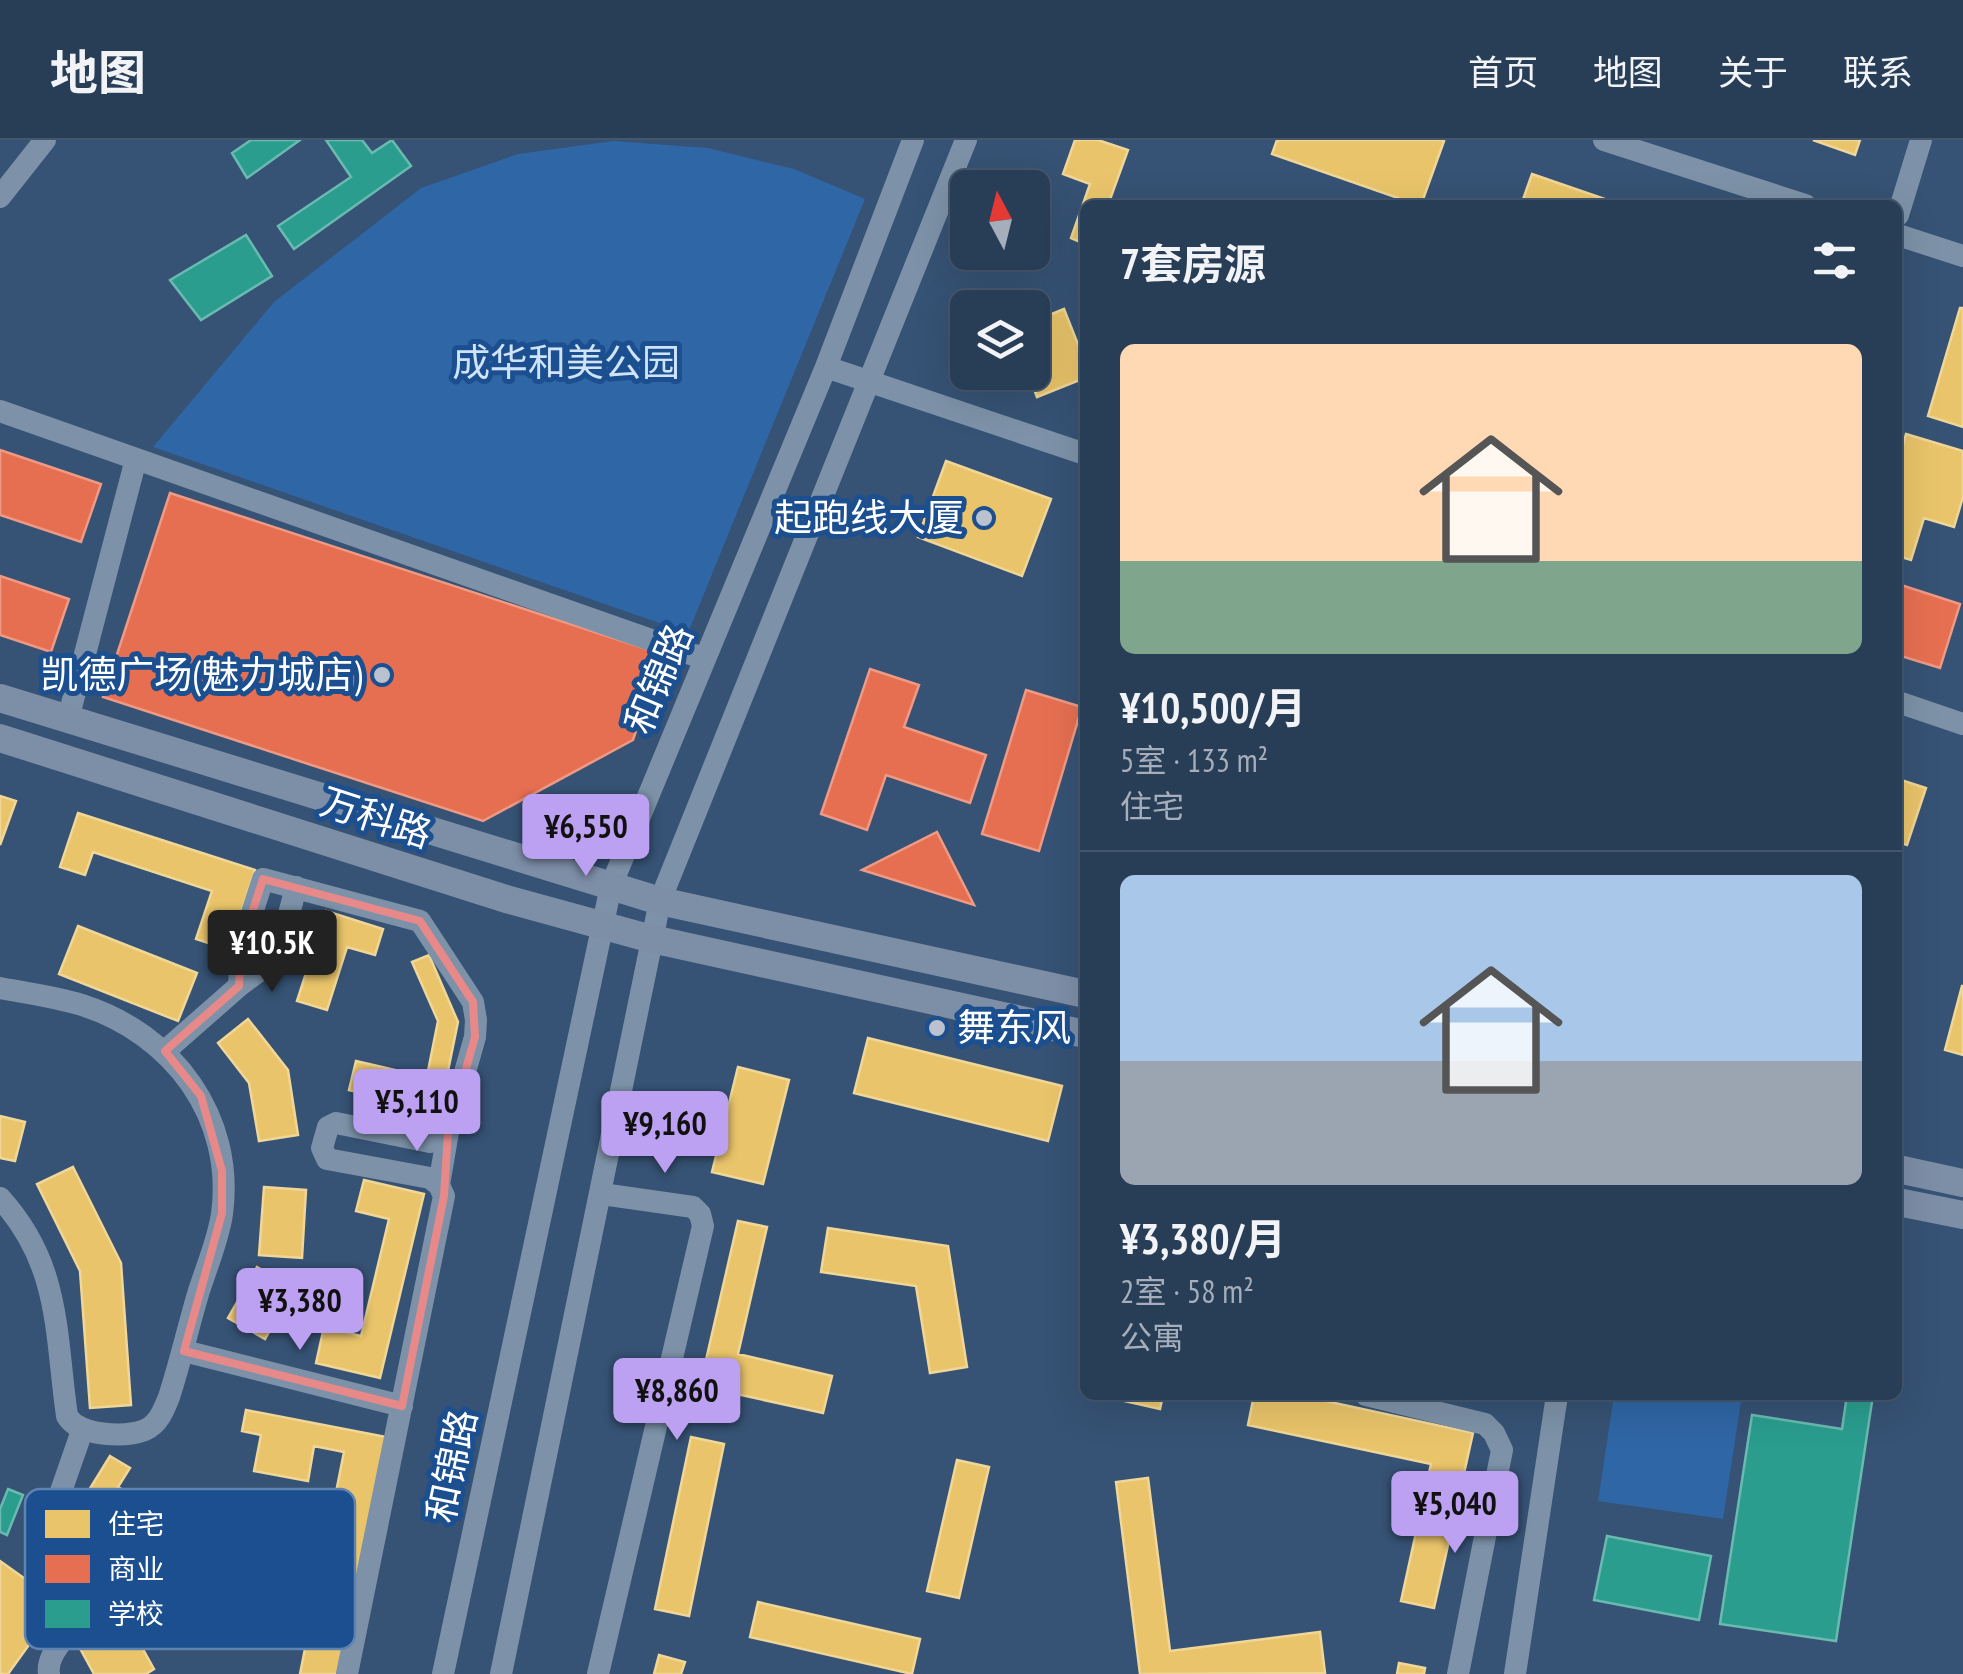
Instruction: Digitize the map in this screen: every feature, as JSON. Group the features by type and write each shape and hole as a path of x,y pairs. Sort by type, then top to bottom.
{"main road":[{"name":"万科路","path":"0,698 660,902 1080,993"},
{"name":"万科路","path":"0,738 506,899 652,939 1080,1033"},
{"path":"1902,1170 1963,1182"},
{"path":"1902,1203 1963,1215"}],"street":[{"path":"0,197 45,140"},
{"name":"和锦路","path":"442,1674 611,886 826,367 913,140"},
{"path":"500,1674 660,902 966,140"},
{"path":"1604,140 1790,200"},
{"path":"1902,202 1922,140"},
{"path":"1902,236 1963,256"},
{"path":"826,367 1080,452"},
{"path":"0,410 705,659"},
{"path":"68,719 136,458"},
{"path":"1902,703 1963,724"},
{"path":"1902,713 1963,732"},
{"path":"239,986 241,946 263,879 420,920 473,1002 476,1020 439,1185"},
{"path":"165,1051 278,957 296,888"},
{"path":"0,988 82,1005 124,1023 165,1051 201,1096 216,1134 222,1171 222,1213 162,1416 145,1430 82,1431 67,1416 48,1275 22,1222 0,1198"},
{"path":"355,1635 444,1196 430,1178 327,1159 322,1148 328,1127 336,1122 430,1142 441,1140 448,1132"},
{"path":"598,1674 703,1226 693,1207 602,1194"},
{"path":"184,1352 402,1406"},
{"path":"1387,1400 1485,1424 1502,1450 1458,1674"},
{"path":"1515,1674 1557,1400"},
{"path":"62,1489 82,1431"},
{"path":"49,1674 48,1666 57,1649"},
{"path":"347,1674 352,1649"}],"highlighted area":[{"path":"263,879 420,921 473,1002 475,1037 448,1132 444,1196 402,1406 184,1351 222,1213 222,1171 201,1096 165,1051 239,986 241,947"}],"green space":[{"name":"成华和美公园","path":"613,141 708,148 794,169 865,199 688,633 153,447 274,302 421,188 518,154"},
{"path":"1613,1400 1741,1400 1723,1519 1598,1501"}],"building: 住宅":[{"path":"1075,140 1098,140 1128,150 1110,200 1084,200 1090,184 1063,174"},
{"path":"1277,140 1444,141 1423,200 1404,200 1272,154"},
{"path":"1813,140 1860,140 1855,155"},
{"path":"1532,174 1607,200 1523,200"},
{"path":"1080,212 1080,242 1071,238"},
{"path":"1963,308 1963,427 1928,416"},
{"path":"1064,309 1080,349 1080,380 1037,397 1034,390 1050,390 1050,315"},
{"path":"1906,434 1963,451 1963,497 1954,527 1924,518 1911,560 1902,557 1902,448"},
{"name":"起跑线大厦","path":"946,461 1051,499 1022,576 918,537"},
{"path":"1902,780 1926,788 1907,845 1902,843"},
{"path":"0,796 16,801 0,845"},
{"path":"78,813 255,870 229,950 196,939 212,891 93,852 85,875 60,867"},
{"path":"326,911 383,929 375,955 347,947 327,1010 297,1001"},
{"path":"78,926 197,973 178,1021 59,974"},
{"path":"429,955 458,1022 440,1110 421,1106 438,1021 412,962"},
{"path":"1963,986 1963,1055 1945,1050"},
{"path":"248,1019 288,1070 298,1135 259,1141 249,1083 218,1043"},
{"path":"868,1038 1062,1086 1048,1141 854,1093"},
{"path":"356,1061 425,1077 418,1106 349,1090"},
{"path":"738,1067 789,1080 763,1184 712,1172"},
{"path":"0,1116 25,1122 15,1161 0,1158"},
{"path":"73,1167 121,1263 131,1405 90,1408 80,1271 37,1184"},
{"path":"364,1180 424,1194 380,1378 316,1363 324,1327 361,1336 389,1219 356,1211"},
{"path":"264,1187 306,1190 302,1258 259,1255"},
{"path":"738,1221 767,1227 738,1354 832,1376 823,1413 700,1386"},
{"path":"828,1228 948,1246 967,1367 930,1373 916,1286 821,1272"},
{"path":"257,1267 294,1288 265,1339 228,1318"},
{"path":"1120,1400 1162,1400 1160,1409"},
{"path":"1253,1400 1321,1400 1473,1433 1434,1608 1401,1601 1431,1464 1248,1425"},
{"path":"246,1410 386,1437 355,1593 355,1489 337,1489 344,1452 314,1446 308,1481 254,1471 261,1435 242,1431"},
{"path":"691,1437 724,1444 689,1616 655,1609"},
{"path":"110,1456 130,1468 118,1487 121,1489 90,1489"},
{"path":"957,1460 989,1467 959,1598 927,1591"},
{"path":"1148,1478 1170,1651 1320,1632 1325,1673 1140,1674 1116,1482"},
{"path":"0,1561 25,1579 26,1649 8,1674 1,1674"},
{"path":"758,1602 920,1639 912,1674 750,1637"},
{"path":"80,1649 143,1649 154,1669 146,1674 94,1674"},
{"path":"305,1649 344,1649 339,1674 300,1674"},
{"path":"659,1655 685,1662 681,1674 654,1674"},
{"path":"1399,1663 1425,1668 1424,1674 1397,1674"}],"building: 商业":[{"path":"0,450 101,484 81,542 0,515"},
{"name":"凯德广场(魅力城店)","path":"170,493 662,654 633,740 483,821 103,697"},
{"path":"0,576 69,599 51,652 0,635"},
{"path":"1902,585 1960,604 1940,668 1902,656"},
{"path":"870,669 919,685 904,727 986,755 970,803 886,775 867,830 821,814"},
{"path":"1026,690 1080,706 1039,851 982,834"},
{"path":"937,832 974,905 862,870"}],"building: 学校":[{"path":"251,140 300,140 247,178 232,153"},
{"path":"326,140 362,140 372,153 392,140 411,166 294,249 278,226 351,177"},
{"path":"246,235 272,276 201,320 170,280"},
{"path":"1846,1400 1872,1400 1836,1641 1720,1624 1752,1415 1842,1429"},
{"path":"8,1489 23,1495 7,1535 0,1532 0,1509"},
{"path":"1607,1536 1711,1556 1699,1620 1594,1600"}],"place":[{"name":"起跑线大厦","path":"984,518"},
{"name":"凯德广场(魅力城店)","path":"382,675"},
{"name":"舞东风","path":"937,1028"}]}
